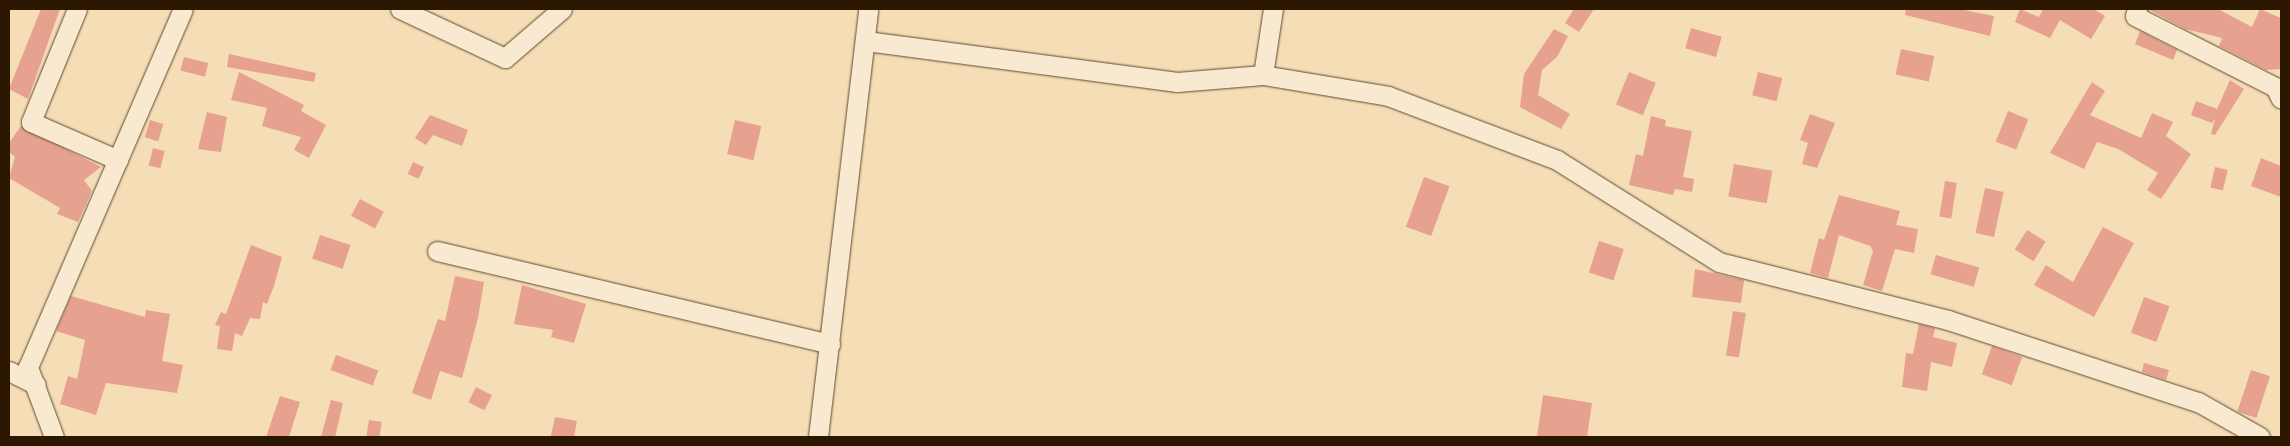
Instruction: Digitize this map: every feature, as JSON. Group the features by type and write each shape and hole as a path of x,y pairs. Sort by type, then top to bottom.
{"street":[{"path":"77,9 31,122 118,160"},
{"path":"54,437 28,367 184,9"},
{"path":"400,9 505,58 562,9"},
{"path":"818,437 866,42 868,9"},
{"path":"1263,76 1273,9"},
{"path":"2138,9 2135,16 2275,87 2281,99"},
{"path":"866,42 1177,82 1263,76 1388,96 1556,160 1719,262 1966,326 2198,402 2260,437"},
{"path":"437,251 830,344"},
{"path":"9,371 36,386"}],"building":[{"path":"41,9 60,9 28,99 9,89"},
{"path":"1574,9 1594,9 1579,32 1565,23"},
{"path":"1906,9 1959,9 1994,16 1990,36 1905,15"},
{"path":"2020,9 2039,17 2043,9 2094,9 2105,16 2091,39 2060,20 2050,38 2015,22"},
{"path":"2148,9 2218,9 2252,27 2260,9 2281,18 2281,69 2266,70 2219,46 2222,38 2185,29"},
{"path":"1691,28 1722,37 1716,57 1685,48"},
{"path":"1554,29 1568,36 1557,57 1542,70 1538,95 1570,114 1561,129 1520,107 1524,74"},
{"path":"2140,31 2177,50 2173,60 2135,44"},
{"path":"1901,49 1934,56 1929,82 1896,74"},
{"path":"229,54 316,73 314,82 227,67"},
{"path":"184,57 208,63 205,77 181,71"},
{"path":"239,72 304,105 301,111 326,125 309,158 294,150 301,137 262,126 267,108 231,100"},
{"path":"1629,72 1656,83 1643,115 1616,104"},
{"path":"1758,72 1782,78 1776,101 1752,95"},
{"path":"2230,80 2244,89 2215,135 2211,134 2215,119 2212,123 2191,115 2196,101 2217,109"},
{"path":"2092,82 2105,91 2090,115 2141,138 2152,113 2173,122 2166,136 2191,154 2161,199 2147,190 2158,173 2118,149 2097,142 2084,169 2050,153"},
{"path":"2008,111 2028,119 2016,150 1996,142"},
{"path":"207,112 227,117 221,152 198,149"},
{"path":"1810,114 1835,123 1817,168 1802,164 1808,143 1800,140"},
{"path":"430,115 468,130 462,146 433,135 426,145 415,138"},
{"path":"1651,116 1666,120 1665,126 1692,131 1683,177 1694,179 1692,192 1675,189 1673,195 1629,185 1636,154 1643,156"},
{"path":"150,120 163,124 158,141 145,137"},
{"path":"735,120 761,126 753,160 727,154"},
{"path":"21,126 101,167 84,180 92,191 78,222 57,214 60,208 9,178 15,157 9,152 9,143"},
{"path":"153,148 165,151 160,168 149,165"},
{"path":"2261,158 2281,166 2281,197 2251,186"},
{"path":"413,162 424,167 419,179 408,174"},
{"path":"1734,164 1772,171 1767,203 1728,196"},
{"path":"2215,167 2228,170 2223,190 2210,187"},
{"path":"1424,177 1449,186 1431,236 1406,227"},
{"path":"1945,181 1957,183 1951,218 1939,217"},
{"path":"1985,188 2004,192 1994,237 1975,233"},
{"path":"1839,195 1900,211 1896,225 1918,229 1914,253 1895,249 1882,291 1863,285 1873,251 1870,246 1839,235 1828,278 1810,273 1819,238 1824,240"},
{"path":"360,199 384,212 375,228 351,216"},
{"path":"2103,227 2134,243 2094,317 2034,285 2046,265 2073,282"},
{"path":"2027,230 2046,242 2033,261 2015,250"},
{"path":"320,235 350,245 343,269 312,259"},
{"path":"1599,241 1624,249 1614,280 1589,272"},
{"path":"251,245 282,257 274,286 267,304 263,302 260,319 250,318 242,336 235,333 232,351 217,349 220,326 215,325 221,312 226,314"},
{"path":"1936,255 1979,267 1974,287 1930,274"},
{"path":"1695,269 1744,280 1741,303 1692,297"},
{"path":"455,276 484,282 478,318 462,378 440,371 431,400 412,393 438,319 445,321"},
{"path":"522,285 586,304 574,343 551,337 553,330 514,324"},
{"path":"71,296 145,317 146,310 170,314 162,361 183,365 177,393 106,383 96,415 60,404 68,376 77,379 85,340 56,331"},
{"path":"2144,297 2169,306 2156,342 2131,333"},
{"path":"1733,311 1746,313 1739,357 1726,355"},
{"path":"1919,324 1935,328 1933,337 1957,343 1952,367 1931,362 1927,391 1902,387 1906,353 1913,354"},
{"path":"1992,346 2022,357 2012,385 1982,374"},
{"path":"336,355 378,370 373,385 331,370"},
{"path":"2144,363 2169,370 2166,380 2142,372"},
{"path":"2251,370 2270,376 2256,418 2237,412"},
{"path":"476,387 492,395 484,410 468,402"},
{"path":"1543,395 1592,403 1587,437 1537,437"},
{"path":"280,396 300,402 289,437 266,437"},
{"path":"331,400 343,403 335,437 321,437"},
{"path":"555,417 577,421 574,437 551,436"},
{"path":"369,420 382,422 379,437 366,437"}]}
